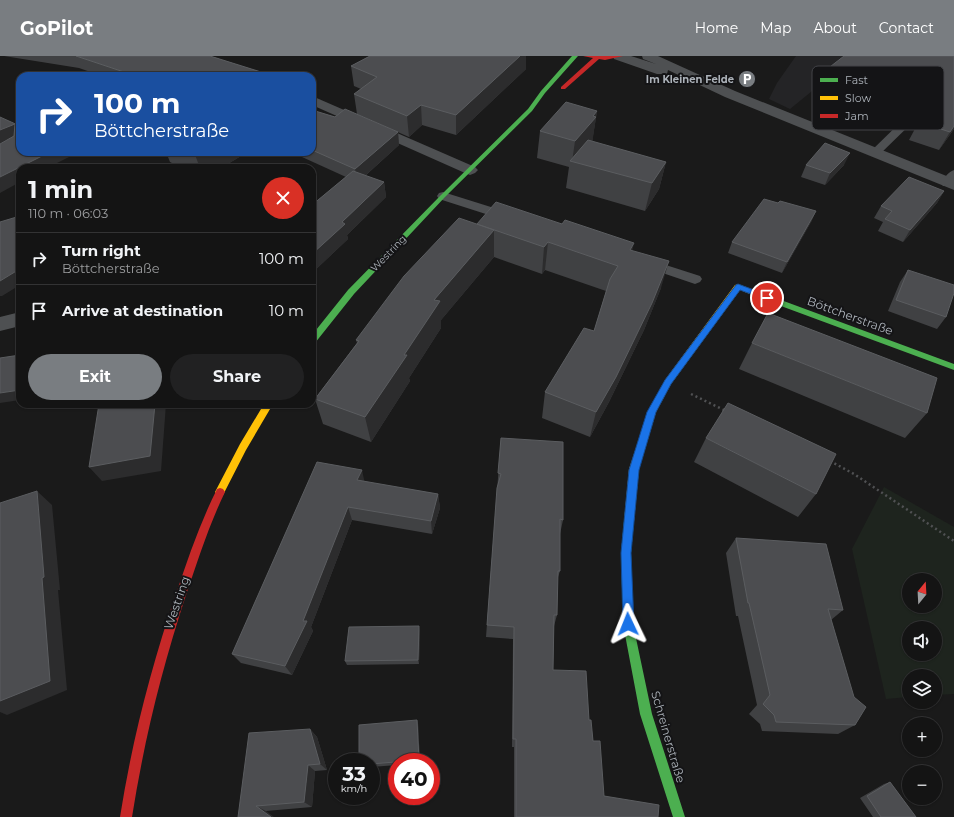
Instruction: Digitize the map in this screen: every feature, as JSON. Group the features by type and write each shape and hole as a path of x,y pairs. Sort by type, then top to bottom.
{"street":[{"name":"Westring","path":"316,333 351,292 443,196 530,110 543,92 575,56"},
{"path":"586,56 596,58 619,56 730,94"},
{"path":"648,56 730,94 812,127"},
{"name":"Westring","path":"530,110 552,97 596,58"},
{"path":"316,102 470,170"},
{"path":"818,130 875,153 952,181"},
{"name":"Böttcherstraße","path":"738,287 954,367"},
{"name":"Schreinerstraße","path":"679,817 646,714 628,624 626,553 634,470 652,412 668,382 738,287"},
{"path":"0,324 16,320"},
{"name":"Westring","path":"126,817 148,698 168,630 191,563 219,492 247,439 266,408"}],"lane":[{"path":"875,153 899,130"},
{"path":"443,196 525,223"},
{"path":"629,257 695,279"}],"path":[{"path":"668,382 732,414"},
{"path":"826,459 854,474 954,541"}],"shaded area":[{"path":"796,56 954,56 866,66 812,66 812,91 790,109 769,99 777,83"},
{"path":"884,487 954,527 954,694 942,695 942,669 902,669 902,698 886,699 852,549"}],"building":[{"path":"76,56 210,56 261,72 124,72"},
{"path":"370,56 520,56 456,115 421,105 407,116 354,94 377,77 351,66"},
{"path":"844,56 954,56 954,126 950,132 944,130 944,66 831,66"},
{"path":"566,102 597,111 593,116 596,117 575,141 540,131"},
{"path":"345,109 398,132 355,169 316,152 316,111 335,117"},
{"path":"0,117 16,124 16,156 42,156 26,164 16,164 16,169 0,177 0,144 14,136 15,124 0,130"},
{"path":"588,140 666,162 652,183 570,161"},
{"path":"825,143 850,153 830,173 806,165"},
{"path":"353,171 384,182 342,222 345,224 316,250 316,202"},
{"path":"909,177 944,191 910,230 885,219 892,211 881,206"},
{"path":"764,199 778,203 780,201 816,211 787,262 732,242"},
{"path":"496,202 562,224 565,220 634,243 630,250 669,261 652,303 616,377 596,412 545,392 584,328 594,331 610,279 618,266 548,242 544,247 477,224"},
{"path":"16,217 16,271 0,281 0,222"},
{"path":"459,218 494,230 434,300 440,301 404,355 407,355 365,417 316,399 359,341 356,340 404,276"},
{"path":"908,270 954,285 954,293 946,317 896,300"},
{"path":"768,313 937,378 927,413 752,343"},
{"path":"16,356 16,391 0,393 0,358"},
{"path":"728,403 836,454 816,494 706,438"},
{"path":"98,408 155,408 150,456 89,467"},
{"path":"501,438 563,442 563,520 560,519 560,571 558,571 557,615 554,615 553,670 586,671 589,720 591,720 593,741 600,741 604,796 659,805 658,817 516,817 516,739 513,739 514,627 487,625 497,488 501,474 498,473"},
{"path":"317,462 362,470 357,480 438,494 431,521 348,507 303,621 307,621 285,666 232,654"},
{"path":"37,491 50,681 0,701 0,503"},
{"path":"736,538 826,544 843,610 828,609 854,697 866,707 855,725 776,722 774,715 763,704 770,695 748,603"},
{"path":"419,626 418,660 345,661 349,627"},
{"path":"417,720 419,753 388,753 388,763 380,763 380,753 359,753 359,725"},
{"path":"310,729 320,764 308,765 304,802 256,806 271,817 238,817 249,733"},
{"path":"890,782 902,798 902,805 907,805 916,817 881,817 867,796"}],"traffic: fast":[{"path":"316,336 351,292 443,196 530,110 543,92 575,56"},
{"path":"762,296 954,367"},
{"path":"629,521 626,553 628,624 646,714 679,817"}],"traffic: slow":[{"path":"629,521 634,469 652,412 668,382 738,287 762,296"},
{"path":"220,492 243,447 267,408"}],"traffic: jam":[{"path":"586,56 605,58 620,56"},
{"path":"563,88 597,58"},
{"path":"126,817 136,758 156,673 191,563 220,492"}],"place":[{"name":"Im Kleinen Felde","path":"747,79"}],"route":[{"path":"628,624 626,553 634,470 652,412 668,382 738,287 767,298"}]}
